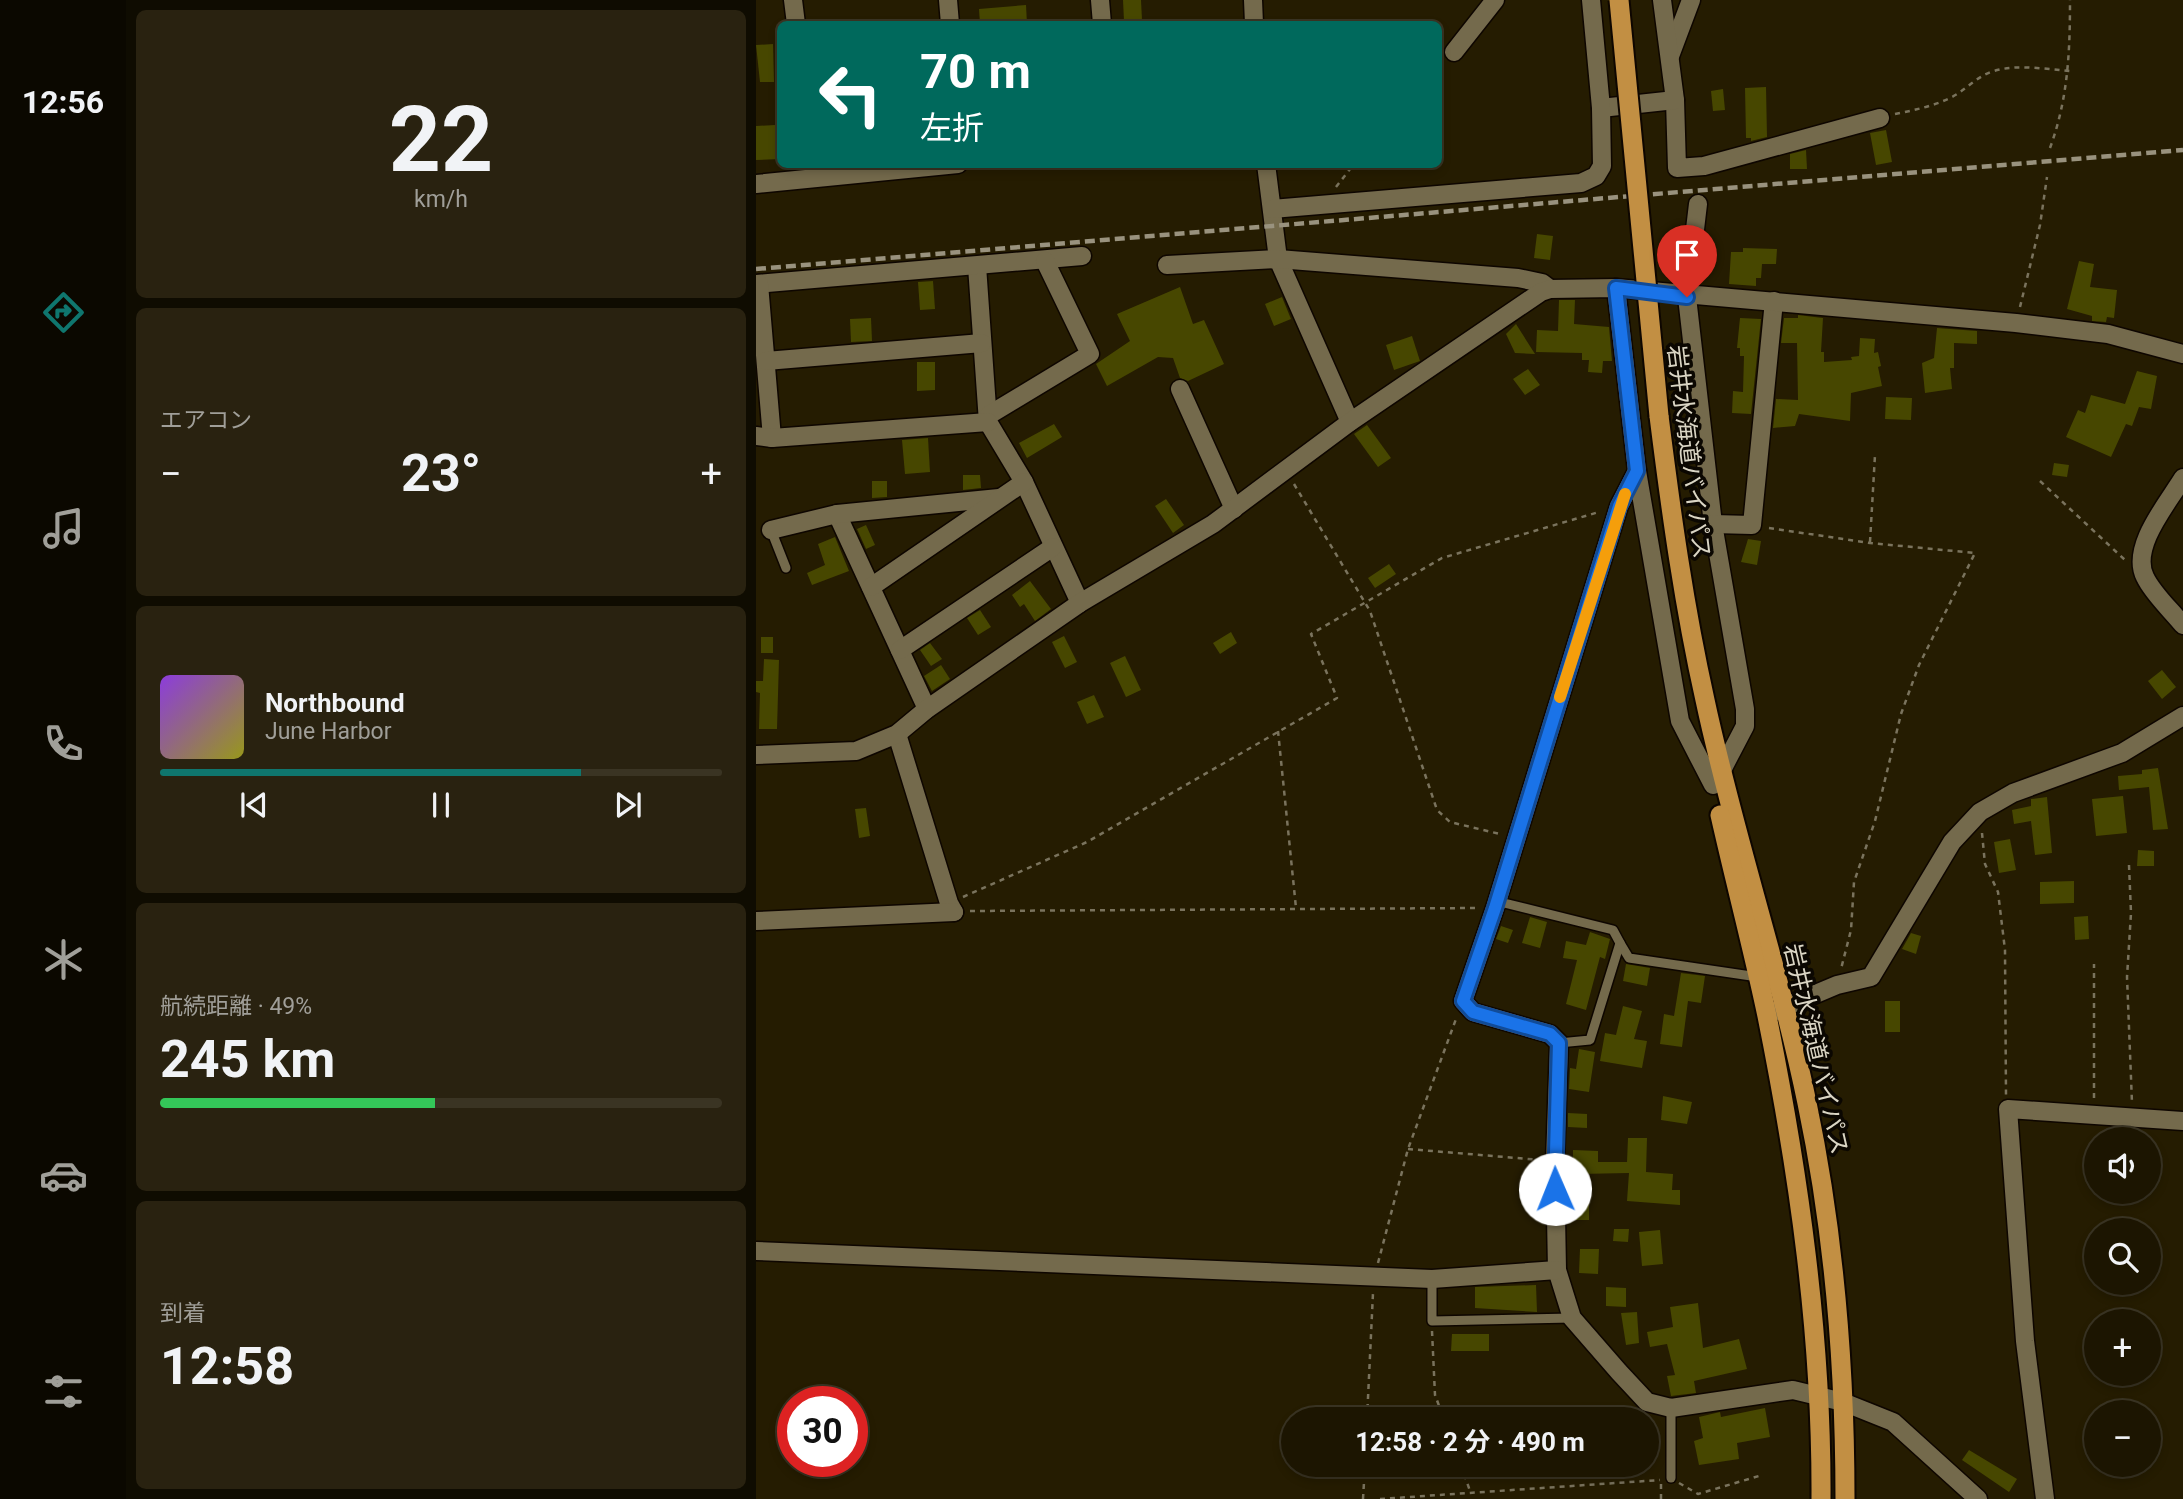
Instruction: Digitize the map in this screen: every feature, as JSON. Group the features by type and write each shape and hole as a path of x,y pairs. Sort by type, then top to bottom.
{"highway":[{"name":"岩井水海道バイパス","path":"1619,0 1659,416 1688,617 1717,779 1758,976 1775,1012 1819,1395 1821,1499"},
{"name":"岩井水海道バイパス","path":"1717,779 1775,1012 1807,1104 1823,1205 1843,1402 1845,1499"}],"street":[{"path":"793,0 796,21"},
{"path":"948,0 950,21"},
{"path":"1100,0 1102,21"},
{"path":"1252,0 1254,21"},
{"path":"1454,52 1495,0"},
{"path":"1272,209 1581,183 1596,176 1602,166 1601,108 1591,0"},
{"path":"1662,0 1675,100 1677,168 1704,166 1880,118"},
{"path":"1668,61 1691,0"},
{"path":"1601,108 1675,100"},
{"path":"756,184 810,172 884,168"},
{"path":"1267,168 1278,259 1350,422"},
{"path":"1616,288 1637,471 1680,721 1717,779 1745,726 1745,709 1713,524 1687,297 1698,204"},
{"path":"1045,261 1090,354 988,418 764,437 766,361 758,284 1082,256"},
{"path":"1167,265 1278,259 1518,278 1542,283 1550,289"},
{"path":"977,265 988,418 1024,482 1080,603"},
{"path":"756,755 856,751 897,734 927,709 1080,603 1234,509 1287,472 1350,422 1489,326 1550,289 1616,288 1687,297 1774,301 2016,323 2108,334 2183,354"},
{"path":"1713,524 1752,525 1774,301"},
{"path":"766,361 982,343"},
{"path":"1180,389 1234,509"},
{"path":"1637,471 1619,506 1496,905 1463,1001 1473,1012 1550,1034 1559,1043 1555,1161 1557,1270 1572,1318 1647,1402 1671,1408 1793,1390 1843,1402 1893,1422 1978,1499"},
{"path":"2183,478 2145,543 2141,564 2145,579 2183,625"},
{"path":"871,587 1024,482"},
{"path":"771,530 837,514 999,498"},
{"path":"837,514 927,709"},
{"path":"900,650 1053,547"},
{"path":"1775,1012 1837,985 1871,977 1952,842 1980,812 2013,793 2122,753 2183,716"},
{"path":"756,921 951,907 897,734"},
{"path":"2045,1499 2025,1340 2008,1109 2183,1121"},
{"path":"756,1251 1433,1279 1557,1270"}],"lane":[{"path":"771,530 786,568"},
{"path":"1496,905 1613,930 1629,958 1758,976"},
{"path":"1559,1043 1590,1040 1620,943"},
{"path":"1433,1279 1432,1321 1572,1318"},
{"path":"1671,1408 1671,1478"}],"path":[{"path":"2050,148 2062,115 2070,71 2070,0"},
{"path":"1880,118 1929,107 1952,97 1976,78 1994,71 2013,67 2070,71"},
{"path":"1322,206 1351,168"},
{"path":"2016,323 2040,225 2047,177"},
{"path":"1870,544 1875,455"},
{"path":"1287,472 1365,602 1437,810 1450,822 1517,838"},
{"path":"2040,481 2145,579"},
{"path":"951,907 1087,842 1337,698 1311,634 1442,558 1619,506"},
{"path":"1752,525 1870,544 1975,553 1919,665 1901,714 1875,821 1854,882 1851,930 1837,985"},
{"path":"1278,731 1296,909"},
{"path":"1980,812 1985,864 1998,892 2005,950 2004,1088 2008,1109"},
{"path":"2129,865 2131,913 2127,977 2132,1117"},
{"path":"951,907 1296,909 1496,905"},
{"path":"2094,964 2094,1115"},
{"path":"1368,1407 1375,1276 1408,1149 1463,1001"},
{"path":"1408,1149 1555,1161"},
{"path":"1432,1321 1435,1395 1440,1407"},
{"path":"1671,1478 1698,1494 1759,1476"},
{"path":"1363,1499 1364,1477"},
{"path":"1465,1477 1471,1492"},
{"path":"1380,1499 1662,1480 1661,1499"}],"building":[{"path":"1123,0 1141,0 1142,20 1124,21"},
{"path":"1026,5 1027,21 980,21 979,9"},
{"path":"773,44 774,82 760,82 756,45"},
{"path":"1766,87 1767,137 1751,141 1751,138 1746,138 1745,88"},
{"path":"1723,89 1725,110 1713,111 1711,91"},
{"path":"775,125 777,159 756,160 756,126"},
{"path":"1886,130 1892,162 1876,165 1870,133"},
{"path":"1806,150 1807,169 1790,169 1790,154"},
{"path":"1537,234 1553,236 1550,260 1534,258"},
{"path":"1743,248 1777,249 1776,264 1762,264 1761,278 1756,278 1756,286 1729,284 1731,252 1743,252"},
{"path":"2079,261 2094,264 2090,287 2117,290 2114,318 2107,317 2106,322 2092,321 2092,316 2067,309"},
{"path":"933,281 935,309 920,310 918,282"},
{"path":"1180,287 1193,324 1204,320 1224,364 1188,381 1180,378 1173,358 1158,357 1107,386 1096,364 1130,341 1117,314"},
{"path":"1282,297 1291,319 1274,326 1265,304"},
{"path":"1559,300 1575,300 1574,324 1609,327 1612,361 1603,361 1602,373 1588,372 1589,360 1582,360 1582,353 1536,352 1537,330 1558,331"},
{"path":"1798,315 1823,318 1821,352 1824,352 1824,362 1852,360 1851,357 1859,356 1860,338 1875,339 1874,353 1878,352 1882,386 1851,393 1850,421 1799,414 1795,426 1773,428 1776,399 1798,400 1797,343 1781,343 1784,318 1798,318"},
{"path":"871,318 872,341 851,342 850,319"},
{"path":"1740,318 1761,319 1751,414 1732,413 1733,391 1743,392 1744,356 1740,356 1740,348 1737,348"},
{"path":"1516,324 1535,354 1515,353 1506,334"},
{"path":"1937,328 1977,331 1977,344 1954,343 1954,368 1950,368 1952,389 1925,393 1922,363 1934,358"},
{"path":"1412,336 1420,361 1394,370 1386,345"},
{"path":"917,362 935,362 935,390 917,391"},
{"path":"1528,369 1540,385 1525,395 1513,379"},
{"path":"2137,371 2157,376 2151,409 2139,407 2132,426 2126,424 2111,457 2066,437 2078,410 2085,413 2091,395 2125,404"},
{"path":"1886,397 1912,398 1911,420 1885,419"},
{"path":"1054,424 1062,437 1027,458 1019,443"},
{"path":"1367,425 1391,458 1378,467 1354,434"},
{"path":"928,438 930,472 905,474 902,440"},
{"path":"2054,463 2069,465 2067,477 2052,475"},
{"path":"963,475 980,475 981,488 963,490"},
{"path":"872,481 887,481 887,497 872,498"},
{"path":"1166,499 1184,525 1173,533 1155,506"},
{"path":"866,525 875,545 866,549 857,529"},
{"path":"835,537 849,571 812,585 807,573 825,565 818,544"},
{"path":"1748,539 1761,541 1757,565 1741,562"},
{"path":"1389,564 1396,574 1375,588 1368,578"},
{"path":"1030,581 1051,609 1035,621 1024,604 1020,607 1012,595"},
{"path":"980,610 991,627 978,635 967,618"},
{"path":"1231,632 1237,643 1220,654 1213,643"},
{"path":"1064,636 1077,662 1065,668 1052,642"},
{"path":"761,637 773,637 773,653 761,653"},
{"path":"930,643 942,659 931,666 920,650"},
{"path":"1125,656 1141,690 1126,697 1110,663"},
{"path":"764,659 779,660 777,729 759,729 760,693 756,692 756,681 763,681"},
{"path":"941,665 950,679 932,691 924,676"},
{"path":"2162,670 2176,687 2162,699 2148,681"},
{"path":"1094,695 1104,717 1087,724 1077,702"},
{"path":"2158,768 2168,829 2153,830 2149,787 2119,790 2118,776 2142,774 2142,770"},
{"path":"2123,796 2127,833 2096,836 2092,799"},
{"path":"2047,797 2052,853 2035,855 2031,821 2014,824 2012,810 2031,806 2031,799"},
{"path":"866,808 870,836 859,838 855,809"},
{"path":"2010,839 2016,870 1999,873 1994,842"},
{"path":"2138,850 2154,851 2154,866 2137,866"},
{"path":"2074,881 2074,903 2040,904 2040,882"},
{"path":"2088,916 2089,939 2075,940 2074,917"},
{"path":"1530,917 1547,922 1540,948 1522,943"},
{"path":"1501,926 1513,930 1508,943 1496,939"},
{"path":"1590,932 1610,939 1605,959 1600,957 1586,1010 1566,1004 1577,960 1563,958 1566,941 1586,945"},
{"path":"1911,933 1921,936 1916,954 1902,949"},
{"path":"1626,964 1650,968 1647,986 1623,981"},
{"path":"1681,973 1705,976 1701,1003 1688,1001 1682,1047 1660,1044 1664,1014 1674,1016"},
{"path":"1885,1001 1900,1001 1900,1032 1885,1032"},
{"path":"1623,1006 1642,1011 1634,1039 1647,1041 1642,1068 1600,1061 1605,1033 1616,1035"},
{"path":"1579,1049 1595,1052 1589,1092 1569,1089 1570,1068 1576,1069"},
{"path":"1663,1096 1692,1102 1687,1124 1661,1120"},
{"path":"1568,1113 1587,1114 1587,1128 1568,1127"},
{"path":"1628,1138 1647,1138 1646,1172 1673,1174 1672,1190 1680,1190 1680,1205 1627,1201 1629,1173 1579,1174 1578,1198 1589,1198 1589,1220 1567,1220 1566,1163 1573,1163 1573,1150 1598,1151 1598,1162 1627,1162"},
{"path":"1614,1229 1629,1229 1628,1242 1613,1241"},
{"path":"1660,1230 1663,1264 1642,1266 1639,1232"},
{"path":"1580,1249 1599,1249 1598,1274 1579,1273"},
{"path":"1536,1285 1537,1312 1475,1308 1475,1287"},
{"path":"1606,1287 1626,1288 1626,1307 1606,1306"},
{"path":"1698,1303 1703,1348 1739,1339 1747,1369 1694,1381 1696,1393 1671,1396 1667,1376 1675,1375 1667,1344 1650,1347 1647,1332 1673,1327 1670,1307"},
{"path":"1637,1312 1639,1343 1626,1345 1621,1313"},
{"path":"1452,1334 1489,1334 1489,1351 1451,1351"},
{"path":"1765,1408 1770,1437 1737,1443 1739,1459 1699,1465 1694,1441 1703,1438 1699,1417 1720,1412 1721,1417"},
{"path":"1969,1450 2017,1479 2009,1492 1962,1460"}],"railway":[{"path":"756,269 2183,150"}],"slow traffic":[{"path":"1560,697 1625,494"}],"route":[{"path":"1555,1189 1559,1043 1550,1034 1473,1012 1463,1001 1495,908 1619,506 1637,471 1616,288 1687,297"}]}
